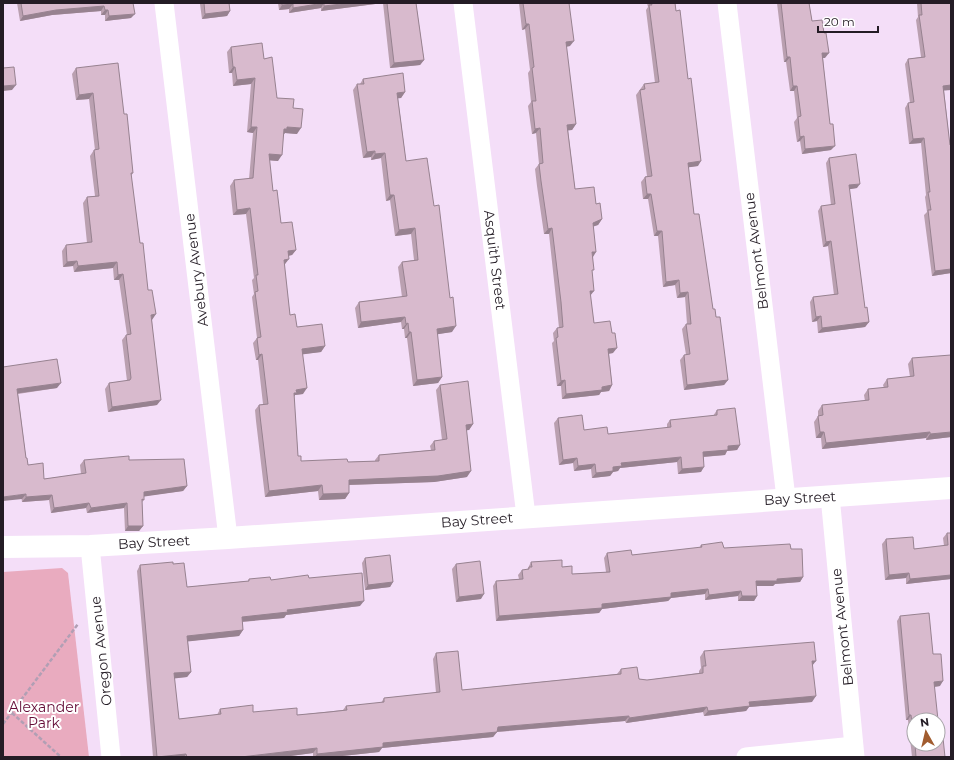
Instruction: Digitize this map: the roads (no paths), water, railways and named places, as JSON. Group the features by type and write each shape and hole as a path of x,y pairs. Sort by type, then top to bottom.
{"main road":[{"name":"Bay Street","path":"3,547 90,546 228,538 786,498 951,488"}],"street":[{"name":"Avebury Avenue","path":"164,3 228,538"},
{"name":"Asquith Street","path":"463,3 526,516"},
{"name":"Belmont Avenue","path":"727,3 786,498"},
{"name":"Belmont Avenue","path":"830,496 854,751"},
{"name":"Oregon Avenue","path":"90,546 111,757"},
{"path":"746,757 854,751"}],"park label":[{"name":"Alexander Park","path":"44,716"}]}
